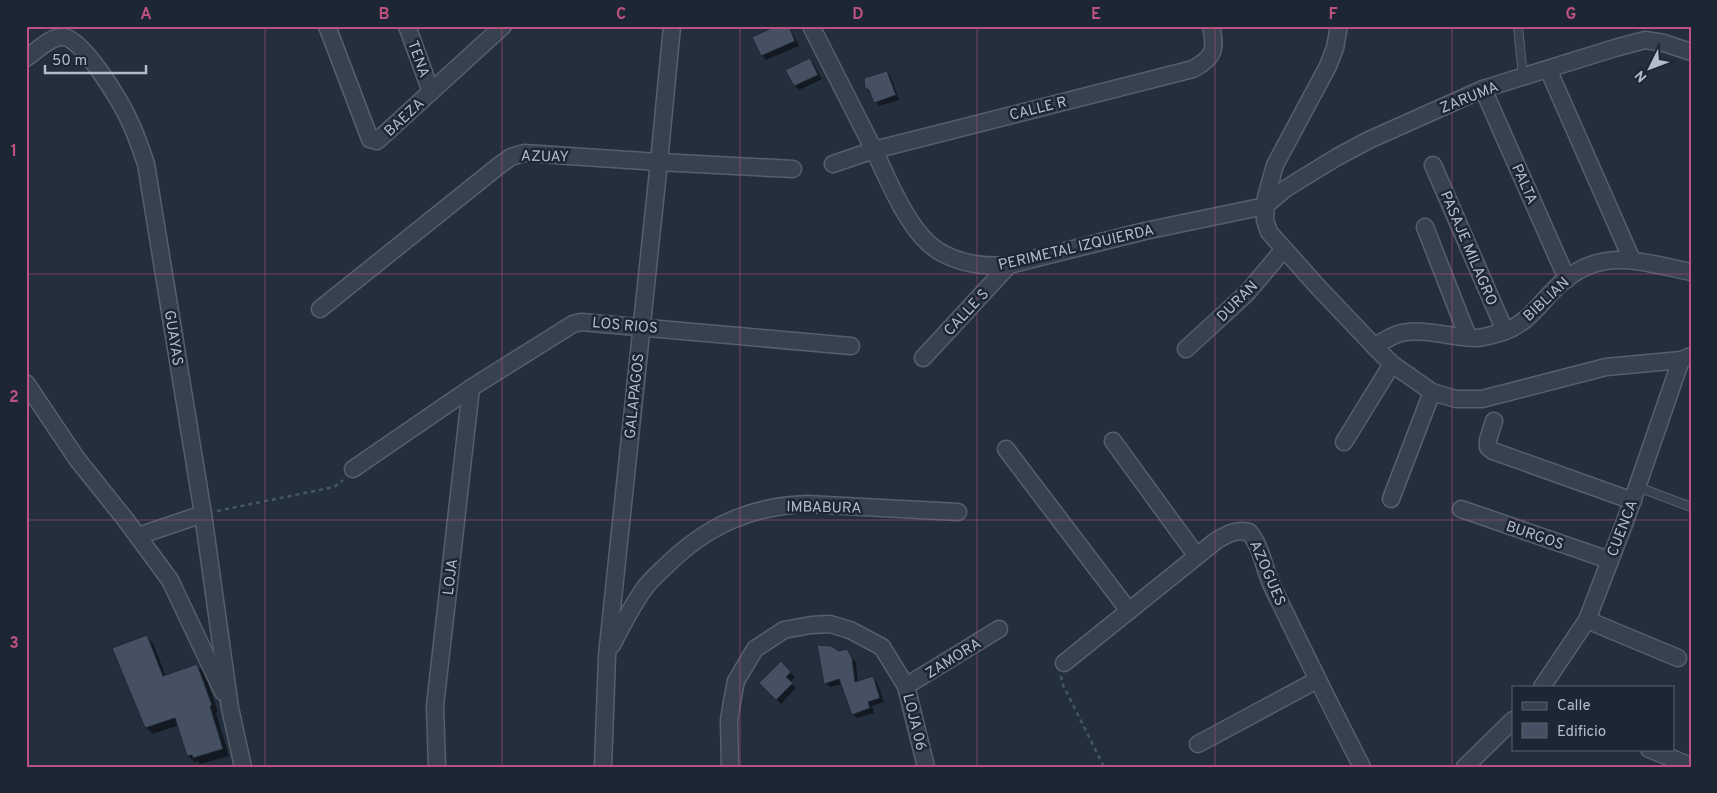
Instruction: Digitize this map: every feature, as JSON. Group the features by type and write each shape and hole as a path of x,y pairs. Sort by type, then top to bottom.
{"street":[{"name":"BAEZA","path":"327,26 370,139 378,142 504,26"},
{"name":"TENA","path":"406,26 431,92"},
{"name":"GALAPAGOS","path":"603,767 607,656 672,26"},
{"name":"PERIMETAL IZQUIERDA","path":"811,26 891,187 920,235 941,253 991,267 1009,266 1145,230 1265,206"},
{"name":"CALLE R","path":"832,164 874,150 1193,69 1206,62 1215,46 1211,26"},
{"path":"1339,26 1335,48 1328,66 1275,165 1266,197 1265,220 1270,232 1284,249 1392,364 1432,392 1456,399 1482,399 1606,367 1686,358"},
{"name":"GUAYAS","path":"26,58 56,38 65,37 75,42 96,66 121,105 129,120 146,164 203,514 230,708 243,767"},
{"name":"ZARUMA","path":"1265,206 1285,189 1337,157 1483,89 1644,40 1664,43 1691,52"},
{"path":"1548,69 1632,260"},
{"name":"PALTA","path":"1483,89 1567,279"},
{"name":"AZUAY","path":"320,309 501,164 518,154 793,169"},
{"name":"PASAJE MILAGRO","path":"1433,166 1505,331"},
{"path":"1425,227 1468,337"},
{"name":"DURAN","path":"1186,349 1247,293 1284,249"},
{"name":"BIBLIAN","path":"1374,346 1400,333 1420,331 1480,338 1505,331 1527,320 1562,282 1581,268 1596,262 1632,260 1691,272"},
{"name":"CALLE S","path":"923,358 1009,266"},
{"name":"LOS RIOS","path":"353,469 471,388 572,324 581,322 641,326 851,346"},
{"name":"CUENCA","path":"1543,686 1588,620 1686,358"},
{"path":"1344,442 1392,364"},
{"name":"GUAYAS","path":"26,383 77,459 170,580 230,708"},
{"name":"LOJA","path":"437,767 435,706 471,388"},
{"path":"1391,499 1432,392"},
{"path":"1494,422 1488,440 1488,446 1493,451 1635,494"},
{"path":"1113,441 1196,556"},
{"path":"1006,449 1129,611"},
{"name":"IMBABURA","path":"607,656 624,620 645,588 697,539 742,515 787,505 807,504 958,512"},
{"name":"BURGOS","path":"1461,509 1609,560"},
{"path":"138,536 203,514"},
{"name":"AZOGUES","path":"1064,662 1217,540 1235,531 1249,532 1258,546 1270,582 1317,680 1362,767"},
{"path":"1588,620 1678,658"},
{"name":"LOJA 06","path":"730,767 729,720 736,680 755,649 784,630 830,624 850,630 882,647 906,686 926,767"},
{"name":"ZAMORA","path":"906,686 999,629"},
{"path":"1198,744 1317,680"},
{"path":"1465,767 1512,721"},
{"path":"1651,750 1685,766"}],"lane":[{"path":"1518,26 1523,77"},
{"path":"1635,494 1691,507"}],"path":[{"path":"203,514 334,488 353,469"},
{"path":"1064,662 1060,672 1062,683 1104,767"}],"building":[{"path":"776,26 789,26 795,41 761,56 752,37"},
{"path":"810,58 818,75 794,86 785,70"},
{"path":"887,71 896,95 874,103 869,90 865,88 864,78"},
{"path":"147,635 163,676 197,664 212,705 210,706 223,749 193,758 192,755 187,756 175,718 145,728 112,648"},
{"path":"817,645 831,646 839,651 847,649 852,658 855,682 873,676 880,698 868,702 870,708 852,715 839,679 824,684"},
{"path":"781,661 791,672 786,677 793,683 776,700 759,683"}]}
